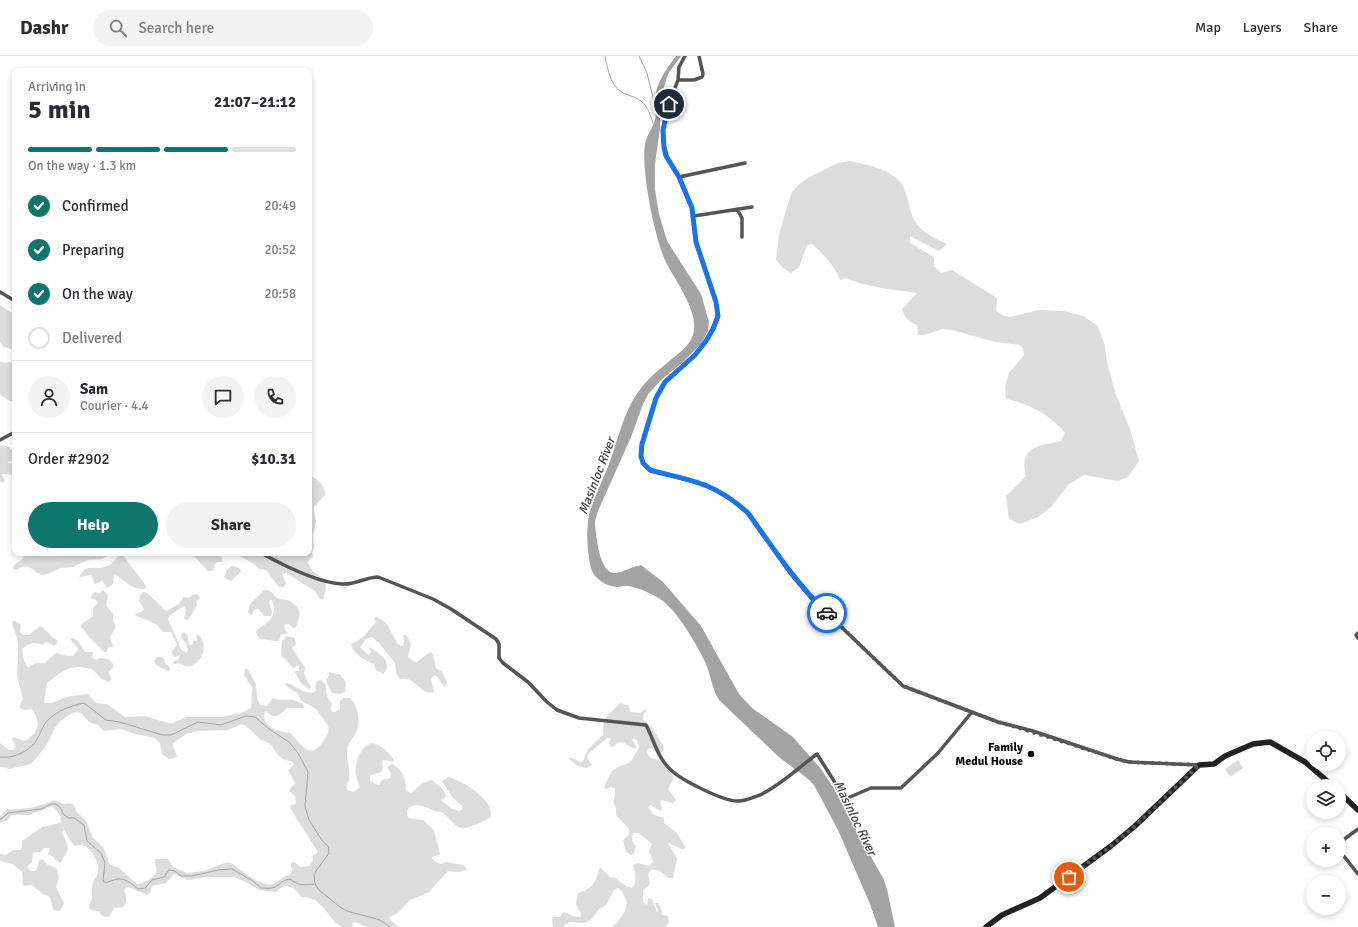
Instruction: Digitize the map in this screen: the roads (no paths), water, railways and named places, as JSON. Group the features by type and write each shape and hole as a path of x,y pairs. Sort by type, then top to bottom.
{"street":[{"path":"685,56 679,66 678,80 669,104 663,136 666,156 679,177 692,208 696,242 716,302 718,316 706,341 695,355 665,382 656,398 642,444 641,456 643,463 650,470 706,485 732,500 748,513 790,573 812,598 903,686 998,722 1129,762 1199,765 1214,764 1225,756 1254,744 1270,742 1305,762 1325,779"},
{"path":"678,80 694,80 702,77 703,74 699,56"},
{"path":"679,177 745,163"},
{"path":"694,216 752,207"},
{"path":"737,209 742,218 742,237"},
{"path":"0,292 12,299"},
{"path":"0,440 12,434"},
{"path":"268,556 326,581 351,584 369,577 378,577 434,599 496,639 499,658 503,663 528,682 557,710 579,718 646,725 658,753 671,770 696,786 737,802 759,795 775,786 817,754 843,800 871,788 902,788 938,753 972,712"},
{"path":"1358,633 1356,635 1358,638"},
{"path":"986,927 1002,915 1040,898 1111,846 1135,826 1199,765"},
{"path":"1346,799 1358,810"},
{"path":"1346,838 1358,829"},
{"path":"1346,859 1358,874"}],"waterway":[{"path":"605,56 610,75 615,86 620,91 638,99 643,103 653,123"},
{"path":"639,56 647,73 654,101"},
{"path":"0,757 10,757 31,747 46,722 52,717 65,709 84,703 106,720 120,722 162,735 171,735 198,722 221,725 246,716 255,717 269,729 289,742 298,753 308,772 305,806 309,820 323,842 328,846 329,853 314,874 315,884 319,890 340,907 347,911 380,920 390,927"},
{"path":"0,819 8,813 41,809 51,804 56,804 60,807 64,815 69,818 74,818 84,825 87,841 101,853 105,863 103,881 106,883 116,879 123,879 130,882 138,889 145,888 152,880 164,877 169,870 175,871 181,876 192,876 218,870 232,869 253,881 261,888 273,888 290,879 299,884 315,884"}],"place":[{"name":"Family Medul House","path":"1031,754"}],"water label":[{"name":"Masinloc River","path":"597,476"},
{"name":"Masinloc River","path":"855,818"}]}
